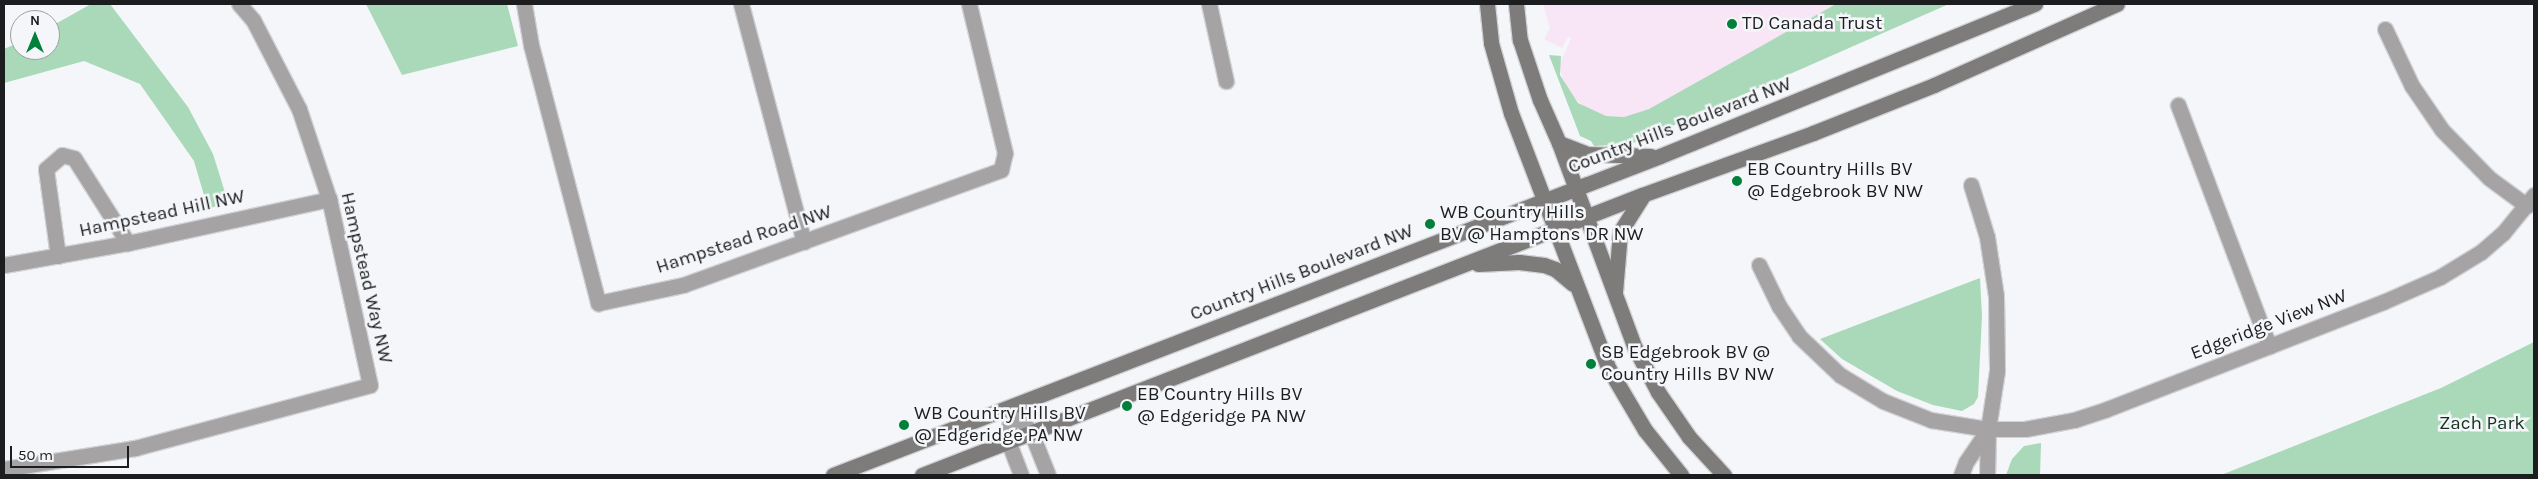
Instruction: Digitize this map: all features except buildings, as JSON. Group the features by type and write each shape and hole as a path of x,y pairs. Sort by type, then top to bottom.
{"main road":[{"path":"1487,4 1491,43 1498,71 1543,200 1609,369 1626,400 1657,447 1681,475"},
{"path":"1516,4 1520,40 1540,100 1559,143 1576,188 1584,218 1635,348 1658,392 1689,436 1724,475"},
{"name":"Country Hills Boulevard NW","path":"833,475 1011,408 1660,156 2035,4"},
{"path":"922,475 1554,229 1934,85 2117,4"},
{"path":"1559,143 1575,152 1600,156 1660,156"},
{"path":"1614,296 1620,232 1642,196"},
{"path":"1463,265 1519,262 1544,265 1569,280 1578,292"}],"street":[{"name":"Hampstead Way NW","path":"4,469 135,448 370,385 329,199 299,109 253,20 239,4"},
{"name":"Hampstead Road NW","path":"524,4 531,44 598,303 682,284 804,242 1001,170 1005,153 969,4"},
{"path":"741,4 804,242"},
{"path":"1209,4 1226,81"},
{"path":"2385,29 2412,86 2442,130 2489,178 2531,200"},
{"path":"2178,105 2269,346"},
{"path":"58,256 46,170 62,155 74,158 128,244"},
{"path":"1970,185 1987,236 1996,296 1997,371 1988,429 1987,475"},
{"name":"Hampstead Hill NW","path":"4,265 128,244 329,199"},
{"name":"Edgeridge View NW","path":"1760,266 1779,306 1799,336 1840,375 1909,413 1932,420 1988,429 2025,429 2074,420 2269,346 2440,277 2481,252 2531,200"},
{"path":"1011,408 1031,432 1048,475"},
{"path":"1011,408 1008,440 1021,475"},
{"path":"1961,475 1966,462 1988,429"}],"shaded area":[{"path":"1543,4 1836,4 1649,109 1624,117 1606,116 1586,108 1567,91 1559,66 1571,38 1568,37 1562,48 1544,39 1550,28"}],"green space":[{"path":"91,4 110,4 188,107 213,154 228,202 208,209 194,161 140,84 84,61 4,83 4,49 10,46 10,60 60,60 60,21"},
{"path":"366,4 507,4 518,46 402,75"},
{"path":"1836,4 1949,4 1631,144 1594,146 1591,141 1580,136 1549,55 1561,56 1560,75 1578,103 1606,116 1624,117 1649,109"},
{"path":"1980,278 1982,316 1978,397 1974,404 1962,411 1933,405 1897,391 1842,359 1820,339"},
{"name":"Zach Park","path":"2534,342 2534,475 2221,475 2441,388"},
{"path":"2041,443 2040,475 2006,475 2012,459 2024,446"}],"place":[{"name":"TD Canada Trust","path":"1732,24"},
{"name":"EB Country Hills BV @ Edgebrook BV NW","path":"1737,181"},
{"name":"WB Country Hills BV @ Hamptons DR NW","path":"1430,224"},
{"name":"SB Edgebrook BV @ Country Hills BV NW","path":"1591,364"},
{"name":"EB Country Hills BV @ Edgeridge PA NW","path":"1127,406"},
{"name":"WB Country Hills BV @ Edgeridge PA NW","path":"904,425"}]}
